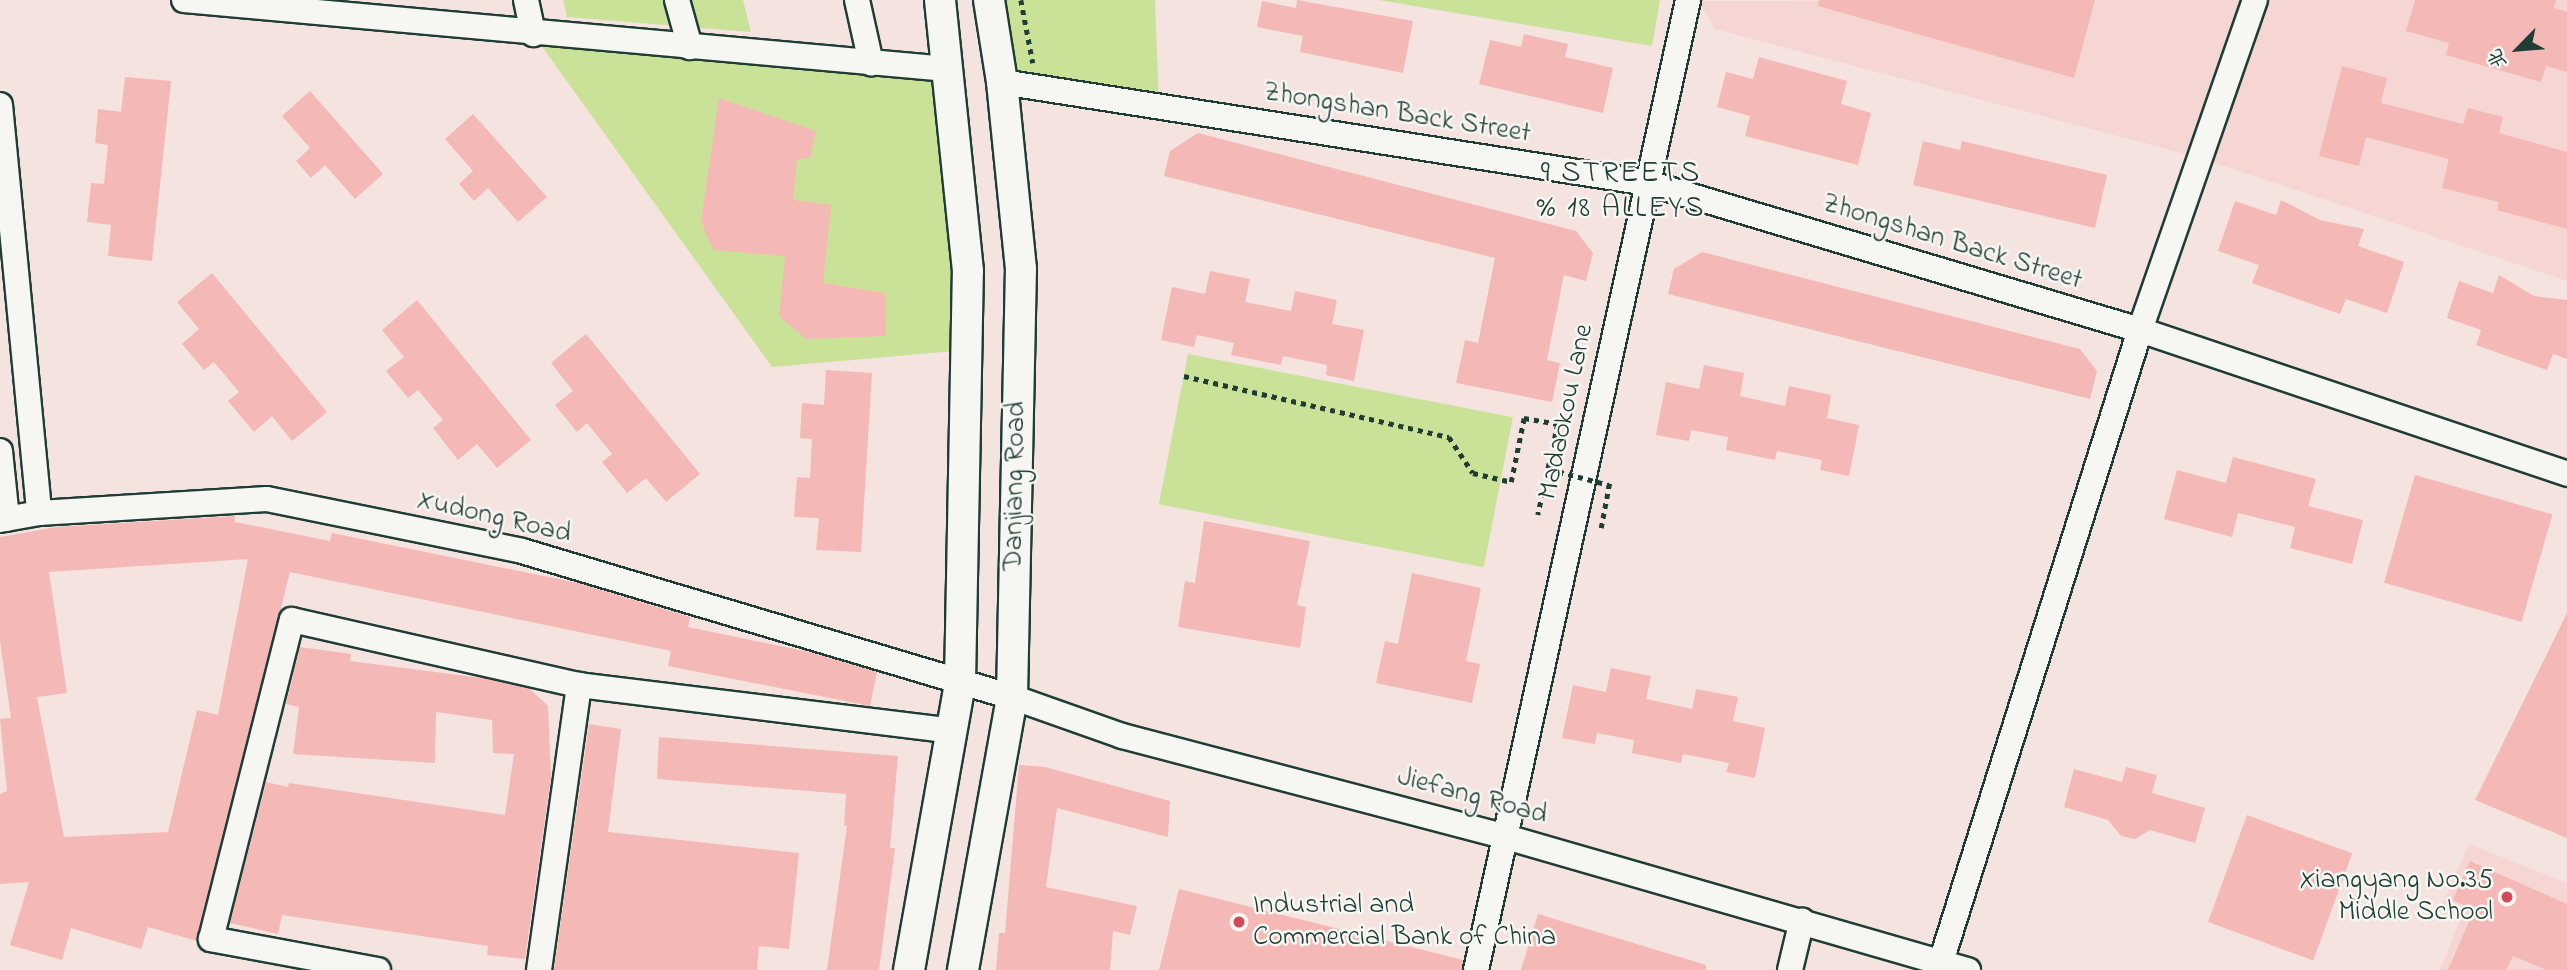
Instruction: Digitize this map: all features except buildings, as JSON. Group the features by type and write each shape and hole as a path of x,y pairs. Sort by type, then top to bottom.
{"main road":[{"name":"Danjiang Road","path":"909,970 960,683 968,271 940,0"},
{"name":"Danjiang Road","path":"963,970 1012,698 1021,269 1002,82 989,0"}],"street":[{"path":"184,0 533,34 947,69"},
{"path":"526,0 533,34"},
{"path":"677,0 690,47"},
{"path":"857,0 871,63"},
{"name":"Madaokou Lane","path":"1476,970 1688,0"},
{"path":"1941,962 2140,330 2255,0"},
{"name":"Zhongshan Back Street","path":"1002,82 1648,183 2140,330 2567,474"},
{"path":"0,105 39,513"},
{"path":"0,451 4,519"},
{"name":"Xudong Road","path":"4,519 39,513 267,499 522,551 960,683"},
{"path":"378,970 211,939 292,620 579,685 951,732"},
{"name":"Jiefang Road","path":"960,683 1122,736 1506,837 1802,920 1968,970"},
{"path":"539,970 579,685"},
{"path":"1790,970 1802,920"}],"path":[{"path":"1021,0 1038,88"},
{"path":"1184,376 1449,437 1473,473 1511,482 1524,418 1558,424 1538,515"},
{"path":"1549,469 1609,485 1601,528"}],"shaded area":[{"path":"2567,0 2567,281 2200,158 1715,29 1699,1"},
{"name":"Xiangyang No.35 Middle School","path":"2469,844 2567,883 2567,970 2440,970 2460,919 2440,910"}],"green space":[{"path":"563,0 743,0 751,32 567,17"},
{"path":"989,0 1155,0 1159,107 1002,82"},
{"path":"1379,0 1660,0 1652,46"},
{"path":"533,34 947,69 966,350 772,367"},
{"path":"1188,354 1513,417 1484,567 1159,504"}],"place":[{"name":"Xiangyang No.35 Middle School","path":"2507,897"},
{"name":"Industrial and Commercial Bank of China","path":"1239,922"}],"district":[{"name":"9 STREETS % 18 ALLEYS","path":"1621,191"}]}
